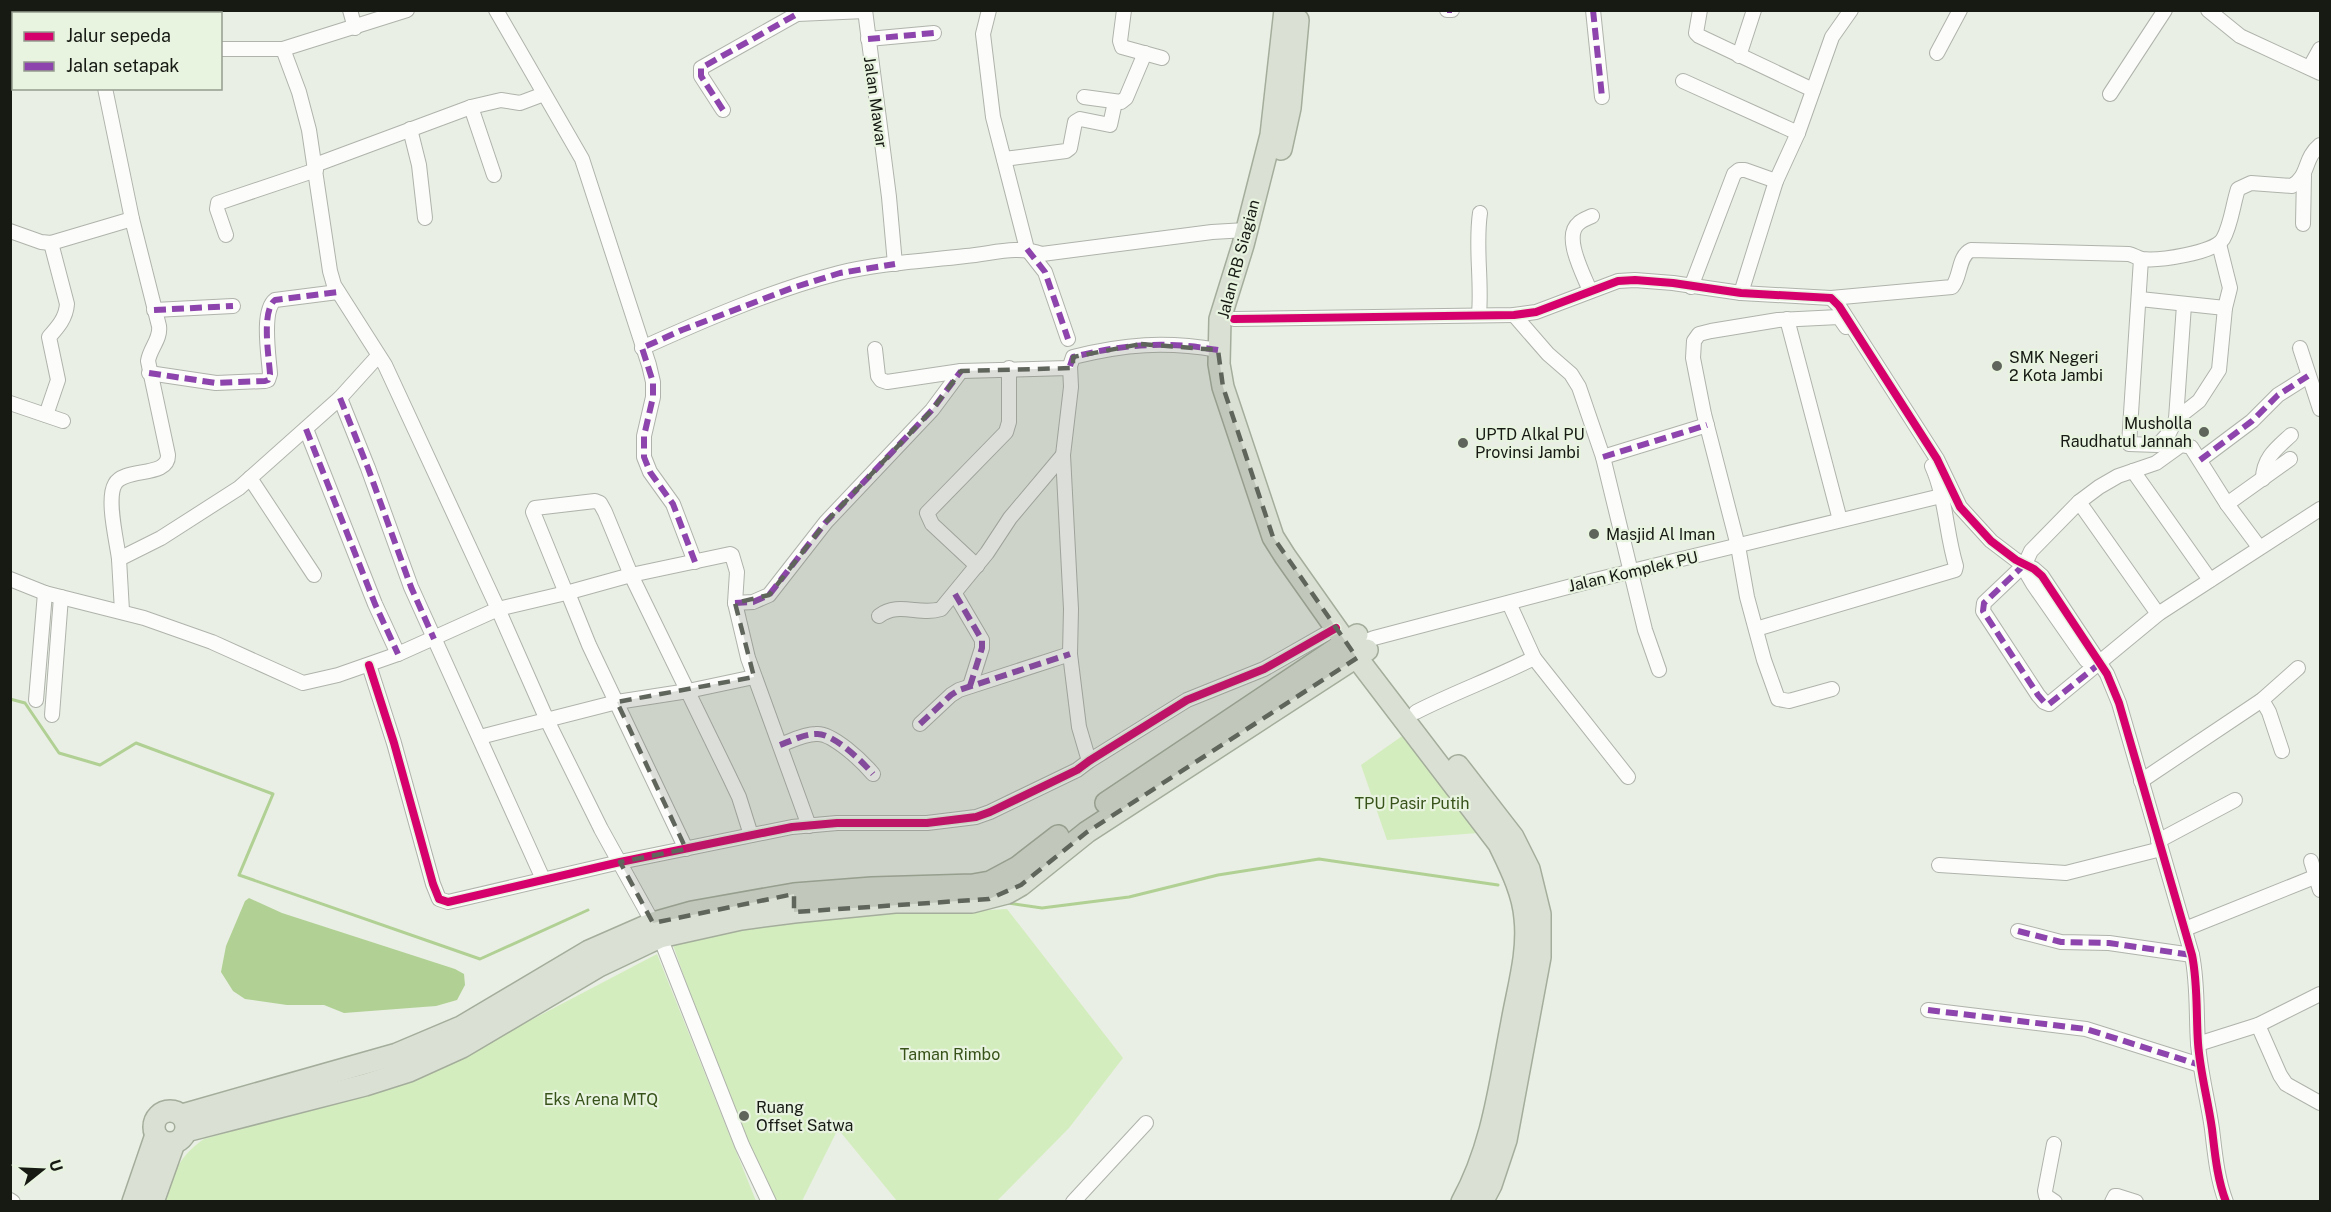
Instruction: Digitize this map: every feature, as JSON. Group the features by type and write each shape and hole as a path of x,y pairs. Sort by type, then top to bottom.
{"highway":[{"name":"Jalan RB Siagian","path":"1280,534 1223,387 1218,350 1220,319 1271,135 1285,10"},
{"name":"Jalan RB Siagian","path":"1280,534 1232,366 1231,340 1234,319 1290,108 1299,10"},
{"path":"1280,534 1354,643 1485,825 1514,875 1525,917 1524,996 1506,1140 1491,1185 1482,1202"},
{"path":"1354,643 1416,712 1513,837 1529,869 1540,914 1540,957 1524,996 1488,1144 1476,1177 1462,1202"},
{"path":"133,1202 174,1131 365,1085 409,1071 462,1047 656,930 741,920 794,903 972,903 1007,893 1021,885 1087,832 1354,643"},
{"path":"153,1202 174,1131"}],"street":[{"path":"350,10 355,28"},
{"path":"222,49 283,49 407,10"},
{"path":"496,10 582,159 653,382 653,397 644,436 644,457 650,472 673,504 695,562"},
{"path":"989,10 983,34 993,117 1027,249 1045,272 1068,339"},
{"path":"1124,10 1120,41 1122,47 1162,58"},
{"path":"1447,10 1452,10"},
{"path":"1593,10 1602,97"},
{"path":"1700,10 1696,33 1699,36 1813,90"},
{"path":"1739,56 1754,10"},
{"path":"1741,293 1776,181 1798,133 1832,38 1851,10"},
{"path":"1937,53 1960,10"},
{"path":"2110,94 2164,10"},
{"path":"2208,10 2240,36 2315,70 2320,49"},
{"name":"Jalan Mawar","path":"796,12 865,11 890,197 895,264"},
{"path":"723,110 701,76 701,68 796,12"},
{"path":"868,39 934,33"},
{"path":"283,49 300,92 309,130 330,271 338,292 398,393 547,720 601,829 656,930 742,1145 769,1202"},
{"path":"1084,97 1121,102 1126,98 1145,53"},
{"path":"1683,81 1798,133"},
{"path":"105,90 132,219 160,334 149,353 149,373 168,460 164,467 121,478 115,484 112,501 123,611"},
{"path":"226,235 217,209 218,203 471,107 501,100 520,103 544,93"},
{"path":"1004,159 1066,152 1070,148 1075,122 1080,119 1110,125 1115,102"},
{"path":"471,107 494,175"},
{"path":"411,129 419,165 425,218"},
{"path":"2303,224 2304,176 2309,156 2319,148"},
{"path":"1691,287 1734,174 1739,170 1746,170 1776,181"},
{"path":"1234,319 1514,315 1536,312 1618,281 1635,280 1741,293 1832,298 1952,287 1956,282 1964,256 1971,250 2129,254 2141,259 2165,258 2195,252 2219,244 2225,237 2238,189 2251,183 2292,186 2304,176"},
{"path":"1479,314 1477,256 1480,213"},
{"path":"1590,291 1575,252 1572,236 1579,223 1592,216"},
{"path":"10,231 41,242 51,243 132,219"},
{"path":"642,348 682,330 792,288 840,273 895,264 1027,249 1042,254 1212,232 1246,230"},
{"path":"46,415 58,380 49,337 58,327 68,304 51,243"},
{"path":"2176,419 2199,401 2219,370 2225,308 2230,288 2219,244"},
{"path":"2141,259 2129,444 2158,445 2169,433 2176,419 2184,305"},
{"path":"149,373 216,383 268,380 270,374 267,314 271,303 275,300 338,292"},
{"path":"1832,298 1937,459 1959,507 1991,541 2025,564"},
{"path":"2140,299 2225,308"},
{"path":"154,310 233,306"},
{"path":"1514,315 1548,354 1570,374 1579,387 1604,457 1645,630 1659,670"},
{"path":"1756,629 1955,570 1938,480 1932,465 1839,317 1787,320 1699,334 1694,341 1693,358 1707,426 1738,546 1747,597 1756,629 1778,699 1789,701 1832,689"},
{"path":"1787,320 1840,520"},
{"path":"1089,760 1079,727 1070,654 1071,609 1063,455 1071,387 1070,366 1073,357 1131,345 1218,350"},
{"path":"2300,348 2320,409"},
{"path":"875,349 879,376 884,381 961,370 1070,366"},
{"path":"119,559 160,538 239,488 340,398 378,356"},
{"path":"977,566 932,524 927,513 1006,432 1009,422 1009,368"},
{"path":"735,603 753,602 769,595 826,522 932,410 961,370"},
{"path":"2200,460 2252,421 2278,395 2308,376"},
{"path":"340,398 411,587 543,879"},
{"path":"10,403 63,421"},
{"path":"1604,457 1707,426"},
{"path":"306,429 375,604 398,654"},
{"path":"2263,478 2266,460 2291,435"},
{"path":"2259,547 2227,504 2191,447 2181,446 2156,463 2108,481 2079,502 2031,552 2025,564 1984,603 1983,611 2038,695 2049,704 2158,614 2320,508"},
{"path":"879,616 893,609 938,610 955,594 1010,518 1063,455"},
{"path":"2227,504 2290,459"},
{"path":"2133,471 2210,580"},
{"path":"250,478 314,575"},
{"name":"Jalan Komplek PU","path":"369,665 439,899 448,902 543,879 751,835 837,823 927,823 976,817 1077,771 1089,760 1187,700 1264,669 1587,582 1941,496"},
{"path":"686,849 589,645 533,514 535,508 590,500 600,503 631,575 739,797 751,835"},
{"path":"2079,502 2158,614"},
{"path":"10,579 45,593 123,611 212,642 303,683 320,680 398,654 498,609 631,575 732,555 737,572 735,603 754,676 809,826"},
{"path":"2025,564 2026,572 2033,584 2086,660 2099,664 2107,674 2122,711 2192,955 2195,971 2200,1065 2219,1180 2226,1202"},
{"path":"36,700 45,593"},
{"path":"955,594 982,640 982,648 970,686"},
{"path":"52,715 61,597"},
{"path":"1509,603 1534,658 1628,777"},
{"path":"921,724 951,695 970,686 1070,654"},
{"path":"1416,712 1473,685 1498,677 1534,658"},
{"path":"2141,781 2262,700 2298,668"},
{"path":"480,736 617,702 687,691 754,676"},
{"path":"2262,700 2269,712 2282,751"},
{"path":"780,745 804,736 823,735 856,755 873,774"},
{"path":"1939,865 2066,873 2159,845 2235,800"},
{"path":"2311,861 2320,890"},
{"path":"2186,929 2316,876"},
{"path":"2018,931 2061,942 2109,943 2192,955"},
{"path":"2198,1044 2258,1025 2320,994"},
{"path":"1929,1010 2086,1029 2200,1065"},
{"path":"2258,1025 2286,1084 2320,1103"},
{"path":"1073,1202 1146,1123"},
{"path":"2054,1144 2045,1191 2046,1196 2055,1202"},
{"path":"2112,1202 2117,1196 2136,1202"}],"highlighted area":[{"path":"1141,344 1218,350 1223,387 1273,537 1357,658 1087,832 1021,885 989,899 794,912 794,894 653,923 620,862 686,849 617,702 754,677 735,603 769,595 826,522 932,410 961,371 1073,368 1073,357"}],"green space":[{"name":"TPU Pasir Putih","path":"1405,734 1478,833 1387,840 1361,765"},
{"name":"Taman Rimbo","path":"1007,909 1123,1058 1069,1128 997,1201 897,1201 838,1129 802,1201 774,1201 725,1095 673,945 770,926 844,916"},
{"name":"Eks Arena MTQ","path":"657,954 756,1201 162,1202 178,1166 204,1139 426,1075"}],"shaded area":[{"path":"249,898 282,913 455,969 464,974 465,985 457,1000 436,1006 344,1013 324,1005 287,1005 245,999 233,991 221,972 226,946 245,901"}],"waterway":[{"path":"10,699 25,703 59,753 100,765 136,743 273,794 239,875 480,959 588,910"},
{"path":"1008,903 1042,908 1129,897 1218,875 1319,859 1498,885"}],"marked path":[{"path":"1447,10 1452,10"},
{"path":"1593,10 1602,97"},
{"path":"723,110 701,76 701,68 797,14"},
{"path":"868,39 934,33"},
{"path":"1027,249 1045,272 1068,339"},
{"path":"695,562 673,504 650,472 644,457 644,436 653,397 653,382 642,348 682,330 792,288 840,273 895,264"},
{"path":"149,373 216,383 268,380 270,374 267,324 268,314 275,300 338,292"},
{"path":"154,310 233,306"},
{"path":"1070,366 1073,357 1110,349 1145,345 1180,345 1218,350"},
{"path":"735,603 753,602 769,595 826,522 932,410 961,371"},
{"path":"2200,460 2252,421 2278,395 2308,376"},
{"path":"340,398 411,587 434,639"},
{"path":"1603,457 1707,425"},
{"path":"306,429 375,604 398,654"},
{"path":"2025,564 1984,603 1983,611 2038,695 2049,704 2099,664"},
{"path":"955,594 982,640 982,648 970,686"},
{"path":"920,724 959,690 1070,654"},
{"path":"780,745 807,735 823,735 847,749 873,774"},
{"path":"2018,931 2061,942 2109,943 2192,955"},
{"path":"1928,1010 2086,1029 2200,1065"}],"cycle path":[{"path":"1234,319 1514,315 1536,312 1618,281 1635,280 1741,293 1831,298 1839,306 1937,459 1960,507 1991,541 2042,576 2107,674 2119,703 2192,955 2200,1065 2218,1175 2226,1202"},
{"path":"369,665 394,743 433,884 439,899 448,902 620,862 792,827 837,823 927,823 976,817 1077,770 1187,700 1264,669 1336,628"}],"place":[{"name":"SMK Negeri 2 Kota Jambi","path":"1997,366"},
{"name":"Musholla Raudhatul Jannah","path":"2204,432"},
{"name":"UPTD Alkal PU Provinsi Jambi","path":"1463,443"},
{"name":"Masjid Al Iman","path":"1594,534"},
{"name":"Ruang Offset Satwa","path":"744,1116"}]}
